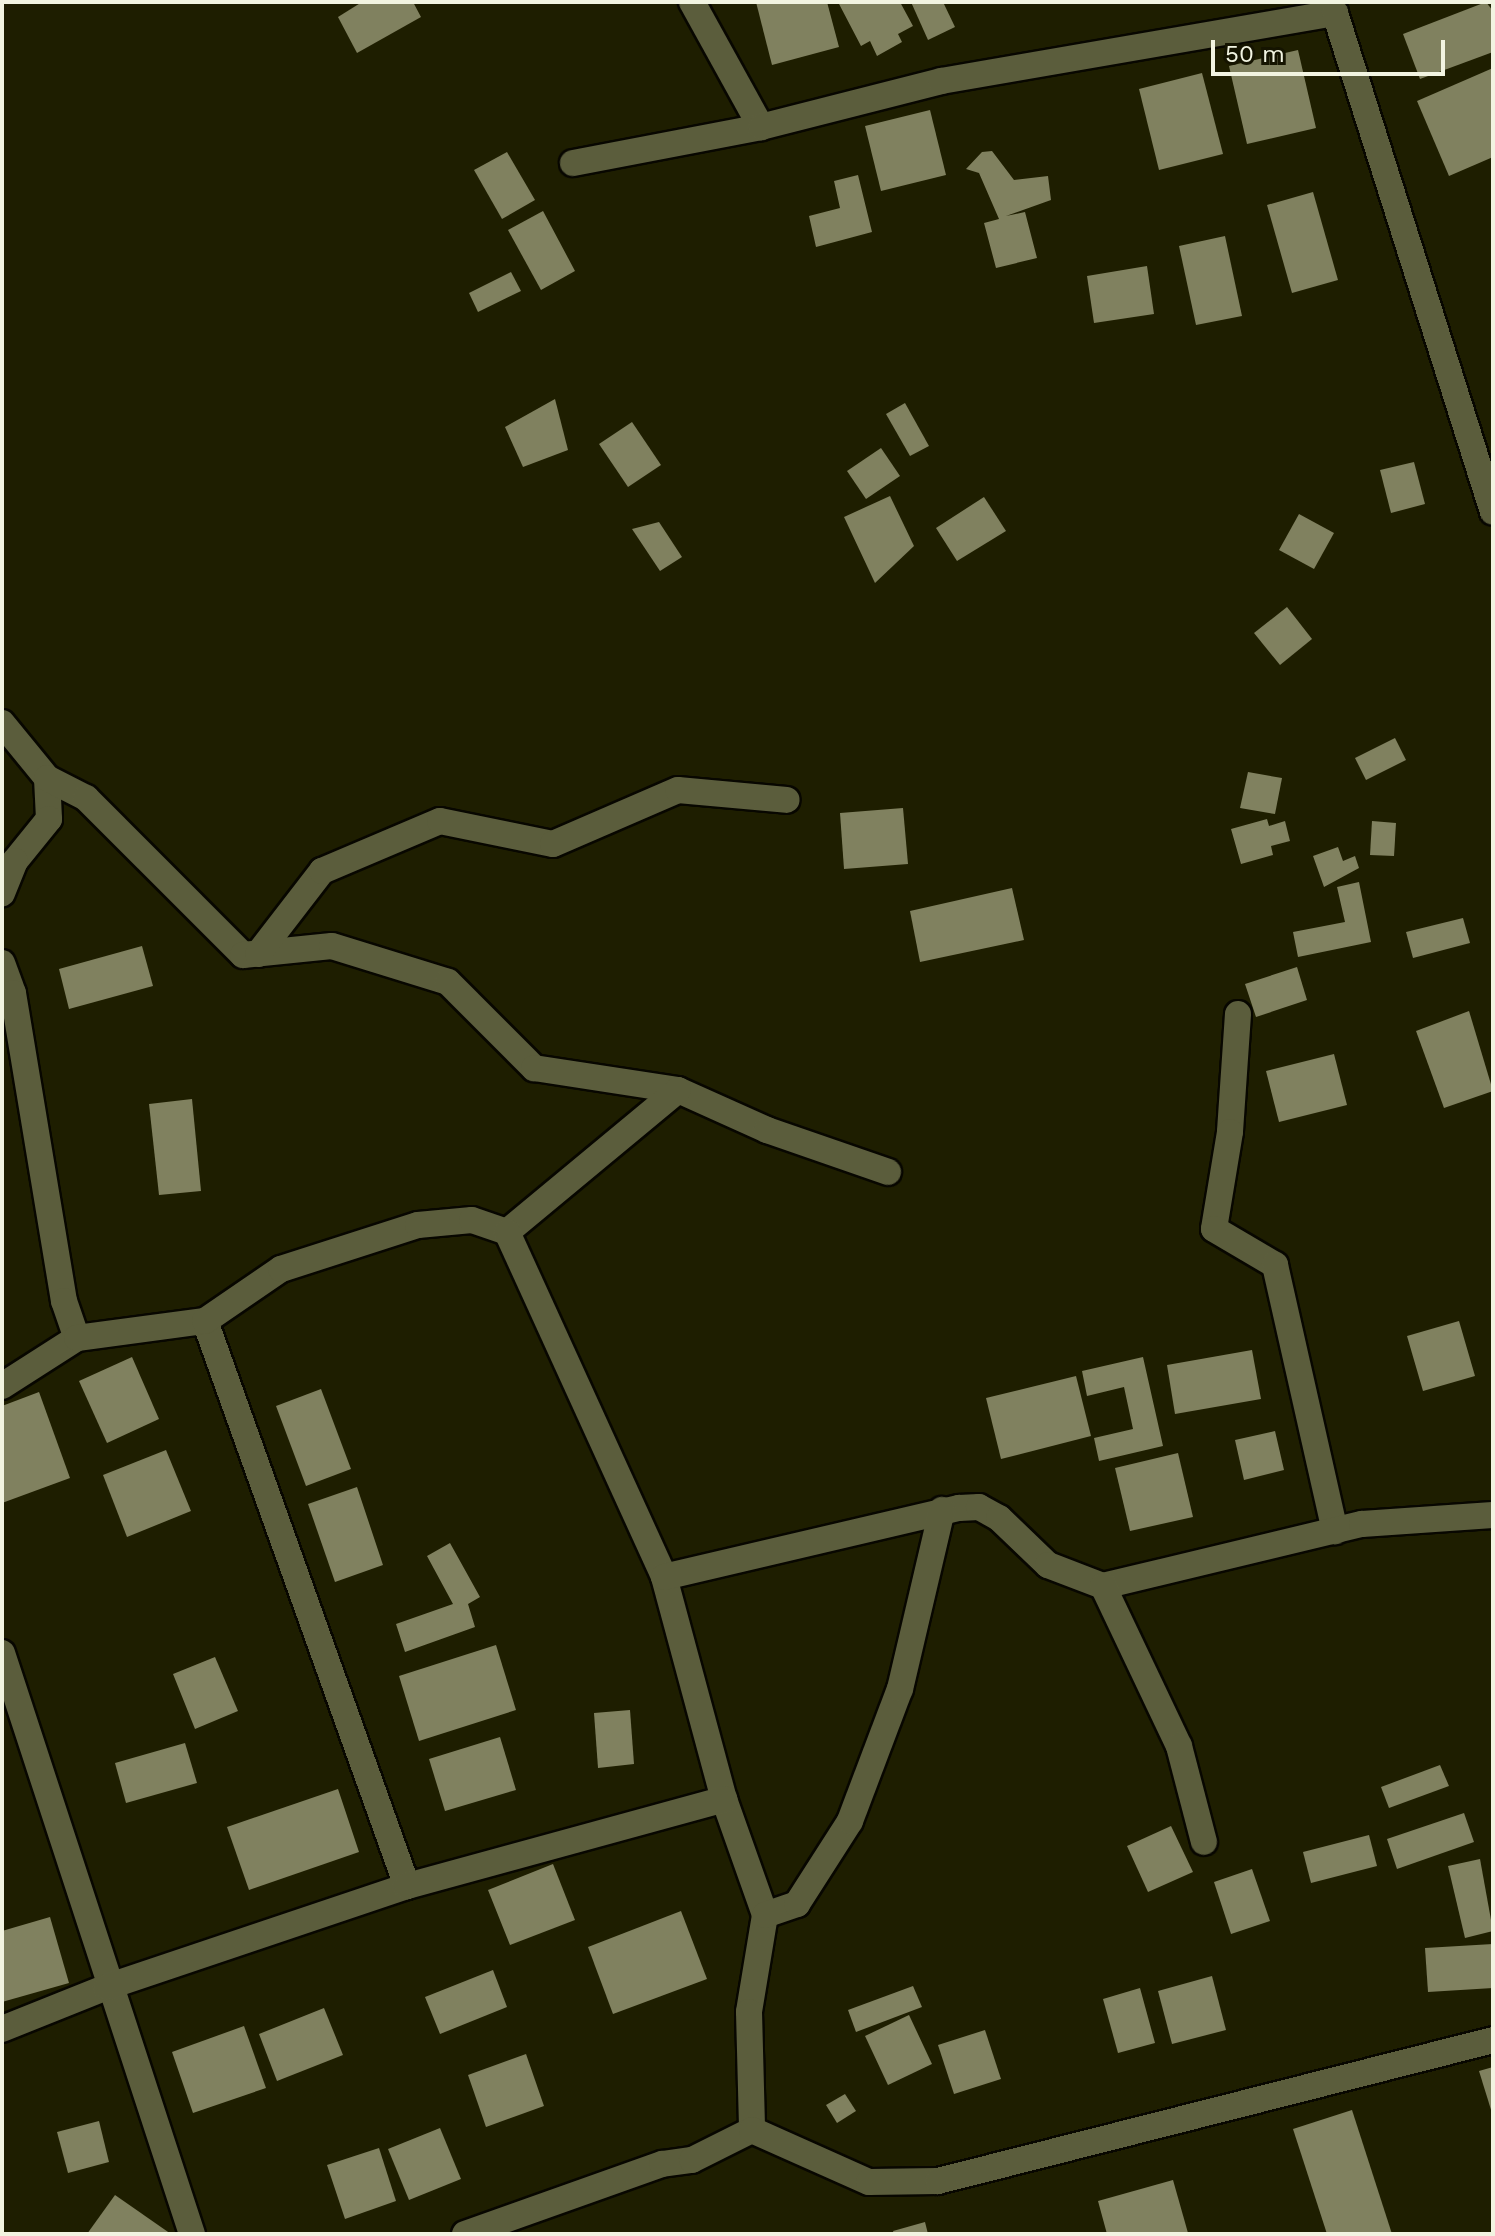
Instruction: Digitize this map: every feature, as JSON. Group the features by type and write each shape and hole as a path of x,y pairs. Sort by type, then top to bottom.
{"street":[{"path":"692,2 761,127"},
{"path":"573,163 761,127 941,81 1335,13 1493,512"},
{"path":"2,723 47,778 86,798 243,955 332,946 448,982 534,1068 678,1090 767,1130 888,1172"},
{"path":"2,894 15,861 49,819 47,778"},
{"path":"258,954 322,871 440,821 553,844 678,790 787,800"},
{"path":"2,963 64,1301 77,1338"},
{"path":"1238,1014 1230,1132 1214,1229 1275,1265 1335,1531"},
{"path":"507,1232 678,1090"},
{"path":"2,1386 77,1338 205,1321 281,1269 418,1225 472,1220 507,1232 664,1577 724,1799 765,1915 749,2012 752,2130"},
{"path":"205,1321 407,1886"},
{"path":"664,1577 942,1510 979,1507 999,1518 1048,1565 1103,1586 1335,1531 1493,1515"},
{"path":"765,1915 797,1904 850,1821 900,1689 942,1510"},
{"path":"1103,1586 1179,1746 1204,1842"},
{"path":"2,1653 107,1987 192,2234"},
{"path":"2,2029 107,1987 407,1886 724,1799"},
{"path":"752,2130 869,2182 938,2181 1493,2040"},
{"path":"465,2234 662,2164 692,2160 752,2130"}],"building":[{"path":"362,2 413,2 421,17 357,53 338,17"},
{"path":"756,2 827,2 839,47 772,65"},
{"path":"838,2 900,2 913,26 898,34 902,42 877,56 870,41 861,46"},
{"path":"911,2 943,2 955,27 928,40"},
{"path":"1486,2 1493,11 1493,52 1420,79 1403,34"},
{"path":"1298,50 1316,128 1247,144 1229,66"},
{"path":"1493,68 1493,157 1449,176 1417,101"},
{"path":"1202,73 1223,154 1159,170 1139,89"},
{"path":"930,110 946,175 881,191 865,126"},
{"path":"992,151 1014,180 1048,176 1051,200 1006,216 1025,212 1037,258 996,268 984,223 999,219 979,173 966,169 982,152"},
{"path":"507,152 535,200 502,219 474,170"},
{"path":"858,175 872,232 816,247 809,216 840,208 834,181"},
{"path":"1313,192 1338,280 1292,293 1267,205"},
{"path":"543,211 575,271 541,290 508,230"},
{"path":"1225,236 1242,316 1196,325 1179,246"},
{"path":"1147,266 1154,314 1094,323 1087,276"},
{"path":"511,272 521,291 478,312 469,293"},
{"path":"555,399 568,450 523,467 505,427"},
{"path":"905,403 929,446 910,456 886,414"},
{"path":"632,422 661,465 628,487 599,444"},
{"path":"881,448 900,476 866,499 847,471"},
{"path":"1414,462 1425,504 1391,513 1380,470"},
{"path":"890,496 914,546 875,583 844,517"},
{"path":"984,497 1006,531 957,561 936,528"},
{"path":"1299,514 1334,533 1314,569 1279,550"},
{"path":"659,522 682,557 660,571 632,529"},
{"path":"1287,607 1312,639 1280,665 1254,633"},
{"path":"1395,738 1406,760 1366,780 1355,758"},
{"path":"1248,772 1282,778 1275,814 1240,808"},
{"path":"903,808 908,864 844,869 840,813"},
{"path":"1267,819 1269,826 1285,821 1290,841 1271,846 1273,855 1241,864 1231,829"},
{"path":"1372,821 1396,823 1394,856 1370,855"},
{"path":"1338,847 1343,861 1355,856 1359,868 1324,887 1313,856"},
{"path":"1359,882 1371,942 1298,957 1293,932 1345,922 1337,887"},
{"path":"1012,888 1024,940 920,962 910,911"},
{"path":"1463,918 1470,943 1413,958 1406,932"},
{"path":"142,946 153,986 69,1009 59,969"},
{"path":"1297,967 1307,1000 1256,1017 1245,984"},
{"path":"1469,1011 1493,1091 1444,1108 1416,1031"},
{"path":"1334,1054 1347,1105 1279,1122 1266,1071"},
{"path":"192,1099 201,1191 159,1195 149,1104"},
{"path":"1459,1321 1475,1376 1423,1391 1407,1336"},
{"path":"1252,1350 1261,1399 1175,1414 1167,1365"},
{"path":"132,1357 159,1419 107,1443 79,1381"},
{"path":"1143,1357 1163,1446 1099,1461 1094,1438 1133,1429 1124,1387 1087,1396 1082,1371"},
{"path":"1076,1376 1091,1436 1001,1459 986,1398"},
{"path":"321,1389 351,1469 306,1486 276,1406"},
{"path":"39,1392 70,1478 2,1503 2,1406"},
{"path":"1275,1431 1284,1470 1244,1480 1235,1440"},
{"path":"166,1450 191,1511 127,1537 103,1475"},
{"path":"1178,1453 1193,1517 1130,1531 1115,1468"},
{"path":"357,1487 383,1565 335,1582 308,1504"},
{"path":"450,1543 480,1597 468,1604 475,1627 405,1652 396,1624 453,1604 427,1556"},
{"path":"496,1645 516,1710 419,1741 399,1676"},
{"path":"215,1657 238,1711 195,1729 173,1674"},
{"path":"630,1710 634,1764 598,1768 594,1713"},
{"path":"500,1737 516,1790 445,1811 429,1759"},
{"path":"185,1743 197,1783 126,1803 115,1763"},
{"path":"1440,1765 1449,1786 1389,1808 1381,1787"},
{"path":"338,1789 359,1852 249,1890 227,1827"},
{"path":"1464,1813 1474,1842 1397,1869 1387,1839"},
{"path":"1171,1826 1193,1872 1148,1892 1127,1846"},
{"path":"1369,1835 1377,1866 1311,1883 1303,1852"},
{"path":"1480,1859 1493,1931 1465,1938 1448,1866"},
{"path":"553,1864 575,1920 510,1945 488,1890"},
{"path":"1252,1869 1270,1921 1231,1934 1214,1882"},
{"path":"681,1911 707,1979 613,2014 588,1947"},
{"path":"50,1917 69,1983 2,2002 2,1931"},
{"path":"1493,1944 1493,1988 1428,1992 1425,1948"},
{"path":"493,1970 507,2007 440,2034 425,1997"},
{"path":"1212,1976 1226,2030 1172,2044 1158,1991"},
{"path":"913,1986 922,2007 856,2032 848,2010"},
{"path":"1140,1988 1155,2043 1118,2053 1103,1999"},
{"path":"324,2008 343,2055 277,2081 259,2034"},
{"path":"909,2015 932,2064 888,2085 865,2036"},
{"path":"244,2026 266,2088 193,2113 172,2052"},
{"path":"985,2030 1001,2079 954,2094 938,2045"},
{"path":"526,2054 544,2106 486,2127 468,2075"},
{"path":"1493,2067 1493,2113 1492,2113 1479,2071"},
{"path":"845,2094 856,2111 837,2123 826,2105"},
{"path":"1352,2110 1392,2234 1327,2234 1293,2129"},
{"path":"99,2121 109,2162 68,2173 57,2132"},
{"path":"440,2128 461,2179 409,2200 388,2149"},
{"path":"379,2148 396,2201 345,2219 327,2165"},
{"path":"1173,2180 1188,2233 1107,2234 1098,2201"},
{"path":"115,2195 171,2234 87,2234"},
{"path":"925,2222 928,2234 894,2234 893,2231"}]}
